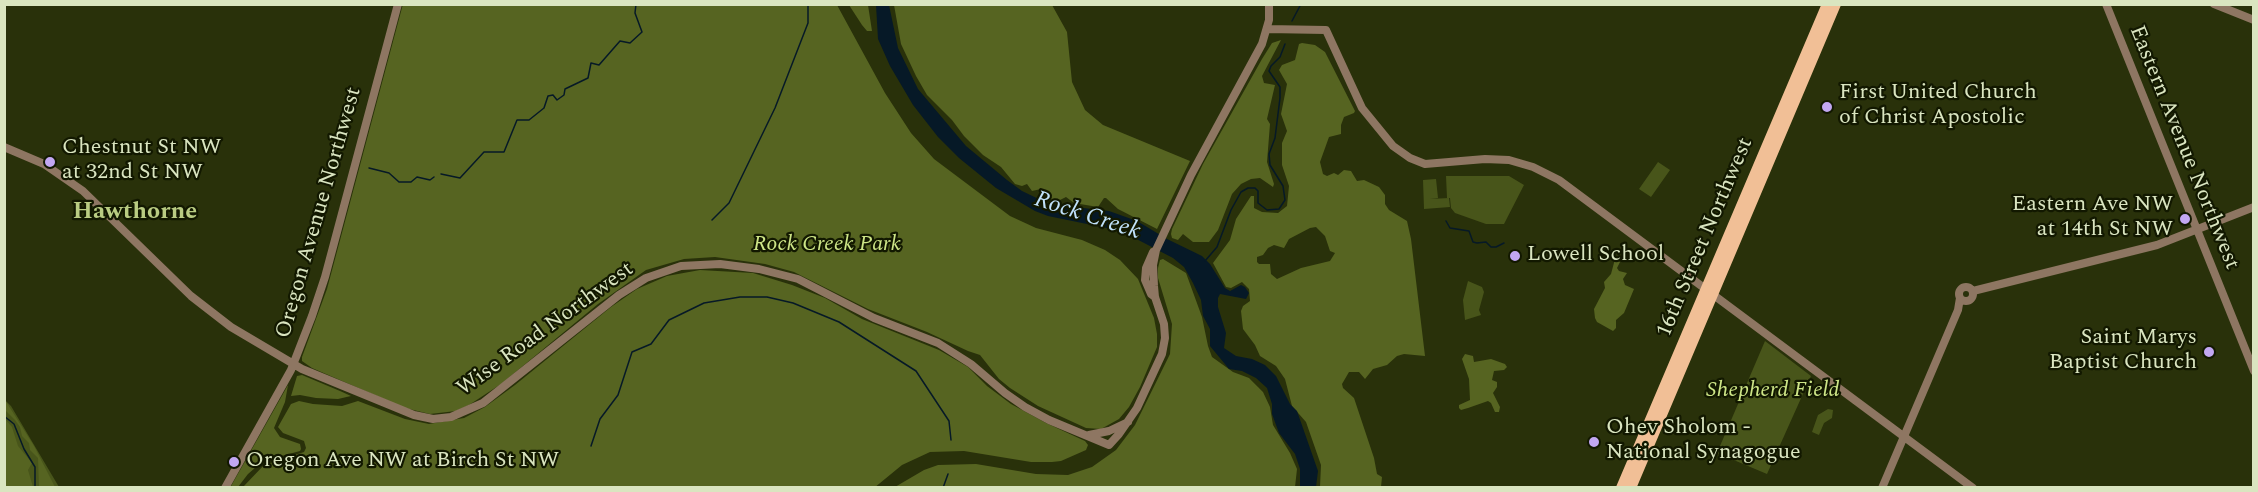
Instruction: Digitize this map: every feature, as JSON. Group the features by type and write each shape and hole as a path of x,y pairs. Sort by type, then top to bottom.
{"main road":[{"name":"16th Street Northwest","path":"1631,488 1709,290 1827,4"},
{"name":"16th Street Northwest","path":"1621,488 1836,4"}],"street":[{"name":"Oregon Avenue Northwest","path":"225,488 277,398 293,364 322,285 398,4"},
{"path":"1088,436 1109,431 1128,422 1145,394 1162,354 1165,338 1164,324 1155,297 1154,286 1153,265 1156,250 1195,168 1256,57 1267,29 1269,4"},
{"name":"Eastern Avenue Northwest","path":"2106,4 2253,371"},
{"path":"2214,4 2253,20"},
{"path":"1267,29 1326,30 1352,92 1362,108 1379,131 1406,156 1425,164 1494,159 1515,161 1559,180 1973,488"},
{"name":"Wise Road Northwest","path":"4,147 44,164 89,196 205,308 239,332 293,364 404,413 429,418 451,417 466,412 486,402 619,295 642,280 661,271 681,266 725,265 759,269 798,279 874,318 933,340 964,358 1025,407 1109,445 1128,422"},
{"path":"1882,488 1958,310 1963,300 1972,298 1972,291 2157,245 2253,207"},
{"path":"1155,297 1144,280 1147,265 1152,253 1156,250"}],"green space":[{"name":"Rock Creek Park","path":"403,4 837,5 885,93 911,133 934,159 1010,216 1036,228 1082,240 1105,250 1120,260 1138,279 1154,318 1157,334 1157,347 1140,387 1119,419 1101,429 1086,428 1038,406 1010,388 999,379 980,355 868,309 794,272 765,264 715,257 684,259 646,270 598,304 501,384 456,411 430,414 405,408 312,368 302,361 302,357 327,289"},
{"path":"849,5 868,5 872,31 867,31"},
{"path":"894,5 1052,5 1067,32 1072,82 1085,110 1103,125 1190,161 1157,229 1118,209 1106,198 1098,207 1074,203 1066,197 1054,203 1048,200 1041,189 1032,191 1027,184 1022,186 1015,184 1001,167 983,155 964,136 952,120 927,95 901,44"},
{"path":"1281,40 1262,76 1264,83 1275,85 1267,119 1270,124 1267,162 1273,187 1260,178 1241,184 1232,194 1218,230 1209,242 1193,242 1183,234 1178,240 1172,238 1172,229 1203,164 1272,43"},
{"path":"1299,44 1315,45 1325,52 1355,111 1344,117 1341,134 1329,137 1320,162 1323,174 1338,175 1344,170 1351,171 1357,181 1364,180 1379,187 1385,195 1385,204 1389,210 1407,221 1411,239 1425,356 1404,354 1397,356 1387,365 1373,369 1365,379 1359,372 1349,372 1342,384 1343,388 1354,398 1377,474 1382,477 1381,487 1320,487 1321,465 1306,422 1292,406 1285,379 1276,366 1260,356 1243,329 1241,311 1243,306 1250,301 1249,289 1242,282 1231,288 1226,287 1213,263 1230,240 1236,219 1251,196 1254,196 1254,208 1262,212 1278,213 1287,206 1289,186 1282,165 1282,143 1287,131 1281,114 1287,84 1279,70 1282,65 1295,60","holes":["1316,227 1325,236 1330,251 1335,253 1330,261 1301,268 1277,279 1271,274 1270,264 1257,262 1257,257 1263,255 1268,248 1274,245 1284,248 1289,239 1310,228"]},
{"path":"1658,162 1670,170 1651,197 1639,189"},
{"path":"1446,176 1509,176 1524,185 1504,224 1486,224 1455,213 1451,208 1450,198 1447,198"},
{"path":"1436,179 1438,198 1430,199 1449,198 1450,207 1424,209 1423,180"},
{"path":"1163,259 1186,273 1202,317 1212,357 1233,372 1249,378 1263,392 1270,407 1273,425 1297,469 1295,487 895,487 924,470 938,465 976,464 1036,474 1068,475 1092,467 1116,450 1135,425 1170,354 1172,324 1158,278 1160,260"},
{"path":"1615,259 1620,262 1617,268 1619,271 1627,273 1623,279 1625,285 1634,289 1624,313 1616,320 1616,328 1613,331 1597,322 1594,309 1605,288 1604,282 1611,274"},
{"path":"700,270 753,273 792,285 825,298 862,319 939,350 968,367 987,386 1011,404 1085,441 1088,445 1086,450 1061,461 1052,462 1031,462 964,451 930,452 902,465 874,488 243,487 264,465 304,452 306,448 304,441 283,433 278,427 291,404 299,401 342,406 358,401 405,419 429,424 464,418 485,407 515,385 611,307 637,289 667,276"},
{"path":"1468,281 1482,287 1484,292 1479,310 1481,315 1465,320 1463,300"},
{"name":"Shepherd Field","path":"1765,341 1811,376 1767,474 1717,453"},
{"path":"1465,354 1473,356 1474,362 1491,359 1507,367 1504,370 1494,371 1492,380 1497,382 1493,393 1500,407 1499,412 1495,412 1488,401 1461,410 1459,408 1459,405 1470,400 1469,379 1462,359"},
{"path":"302,375 351,396 338,399 291,396 297,376"},
{"path":"288,385 285,402 274,428 280,437 300,444 300,451 263,461 248,474 238,487 230,488"},
{"path":"4,399 11,406 59,487 5,487"},
{"path":"5,400 34,446 55,487 39,487 38,458 30,450 29,443 22,436 20,427 5,410"},
{"path":"1828,409 1833,410 1832,418 1824,423 1819,435 1812,432 1818,415"},
{"path":"5,419 12,427 18,446 32,463 28,470 33,487 5,487"}],"water":[{"name":"Rock Creek","path":"876,5 889,5 898,48 918,89 966,146 1007,180 1022,191 1049,204 1109,211 1137,221 1202,256 1210,264 1225,288 1230,291 1241,285 1245,287 1249,293 1246,299 1220,294 1218,298 1218,307 1226,333 1224,348 1236,356 1252,359 1265,365 1276,376 1290,404 1297,411 1318,471 1316,487 1300,487 1300,469 1295,454 1279,433 1272,414 1272,404 1267,388 1256,378 1242,371 1229,369 1210,346 1210,329 1203,316 1201,300 1184,267 1173,258 1121,231 1048,216 1035,211 996,188 959,158 938,137 913,105 890,66 878,39"}],"waterway":[{"path":"441,174 460,178 484,152 504,152 517,120 529,120 544,108 548,96 553,95 557,100 564,95 565,89 588,78 591,63 599,65 620,41 630,43 642,32 635,13 636,4"},
{"path":"712,220 729,203 775,108 808,23 808,4"},
{"path":"1292,21 1301,4"},
{"path":"1205,261 1217,247 1231,210 1241,192 1248,188 1255,188 1258,191 1258,203 1267,210 1279,209 1285,200 1283,186 1270,165 1269,154 1275,138 1280,98 1280,87 1269,71 1280,57 1285,44"},
{"path":"369,168 389,173 399,182 411,182 417,177 430,180 434,177"},
{"path":"1446,221 1450,228 1469,231 1473,242 1486,242 1491,247 1504,243"},
{"path":"591,446 600,419 618,395 632,352 651,344 669,320 704,303 740,297 767,297 793,303 839,322 916,371 949,421 951,440"},
{"path":"4,416 14,424 24,449 35,467 35,488"},
{"path":"943,488 948,474"}],"place":[{"name":"First United Church of Christ Apostolic","path":"1827,107"},
{"name":"Chestnut St NW at 32nd St NW","path":"50,162"},
{"name":"Eastern Ave NW at 14th St NW","path":"2185,219"},
{"name":"Lowell School","path":"1515,256"},
{"name":"Saint Marys Baptist Church","path":"2209,352"},
{"name":"Ohev Sholom - National Synagogue","path":"1594,442"},
{"name":"Oregon Ave NW at Birch St NW","path":"234,462"}],"district":[{"name":"Hawthorne","path":"135,213"}]}
